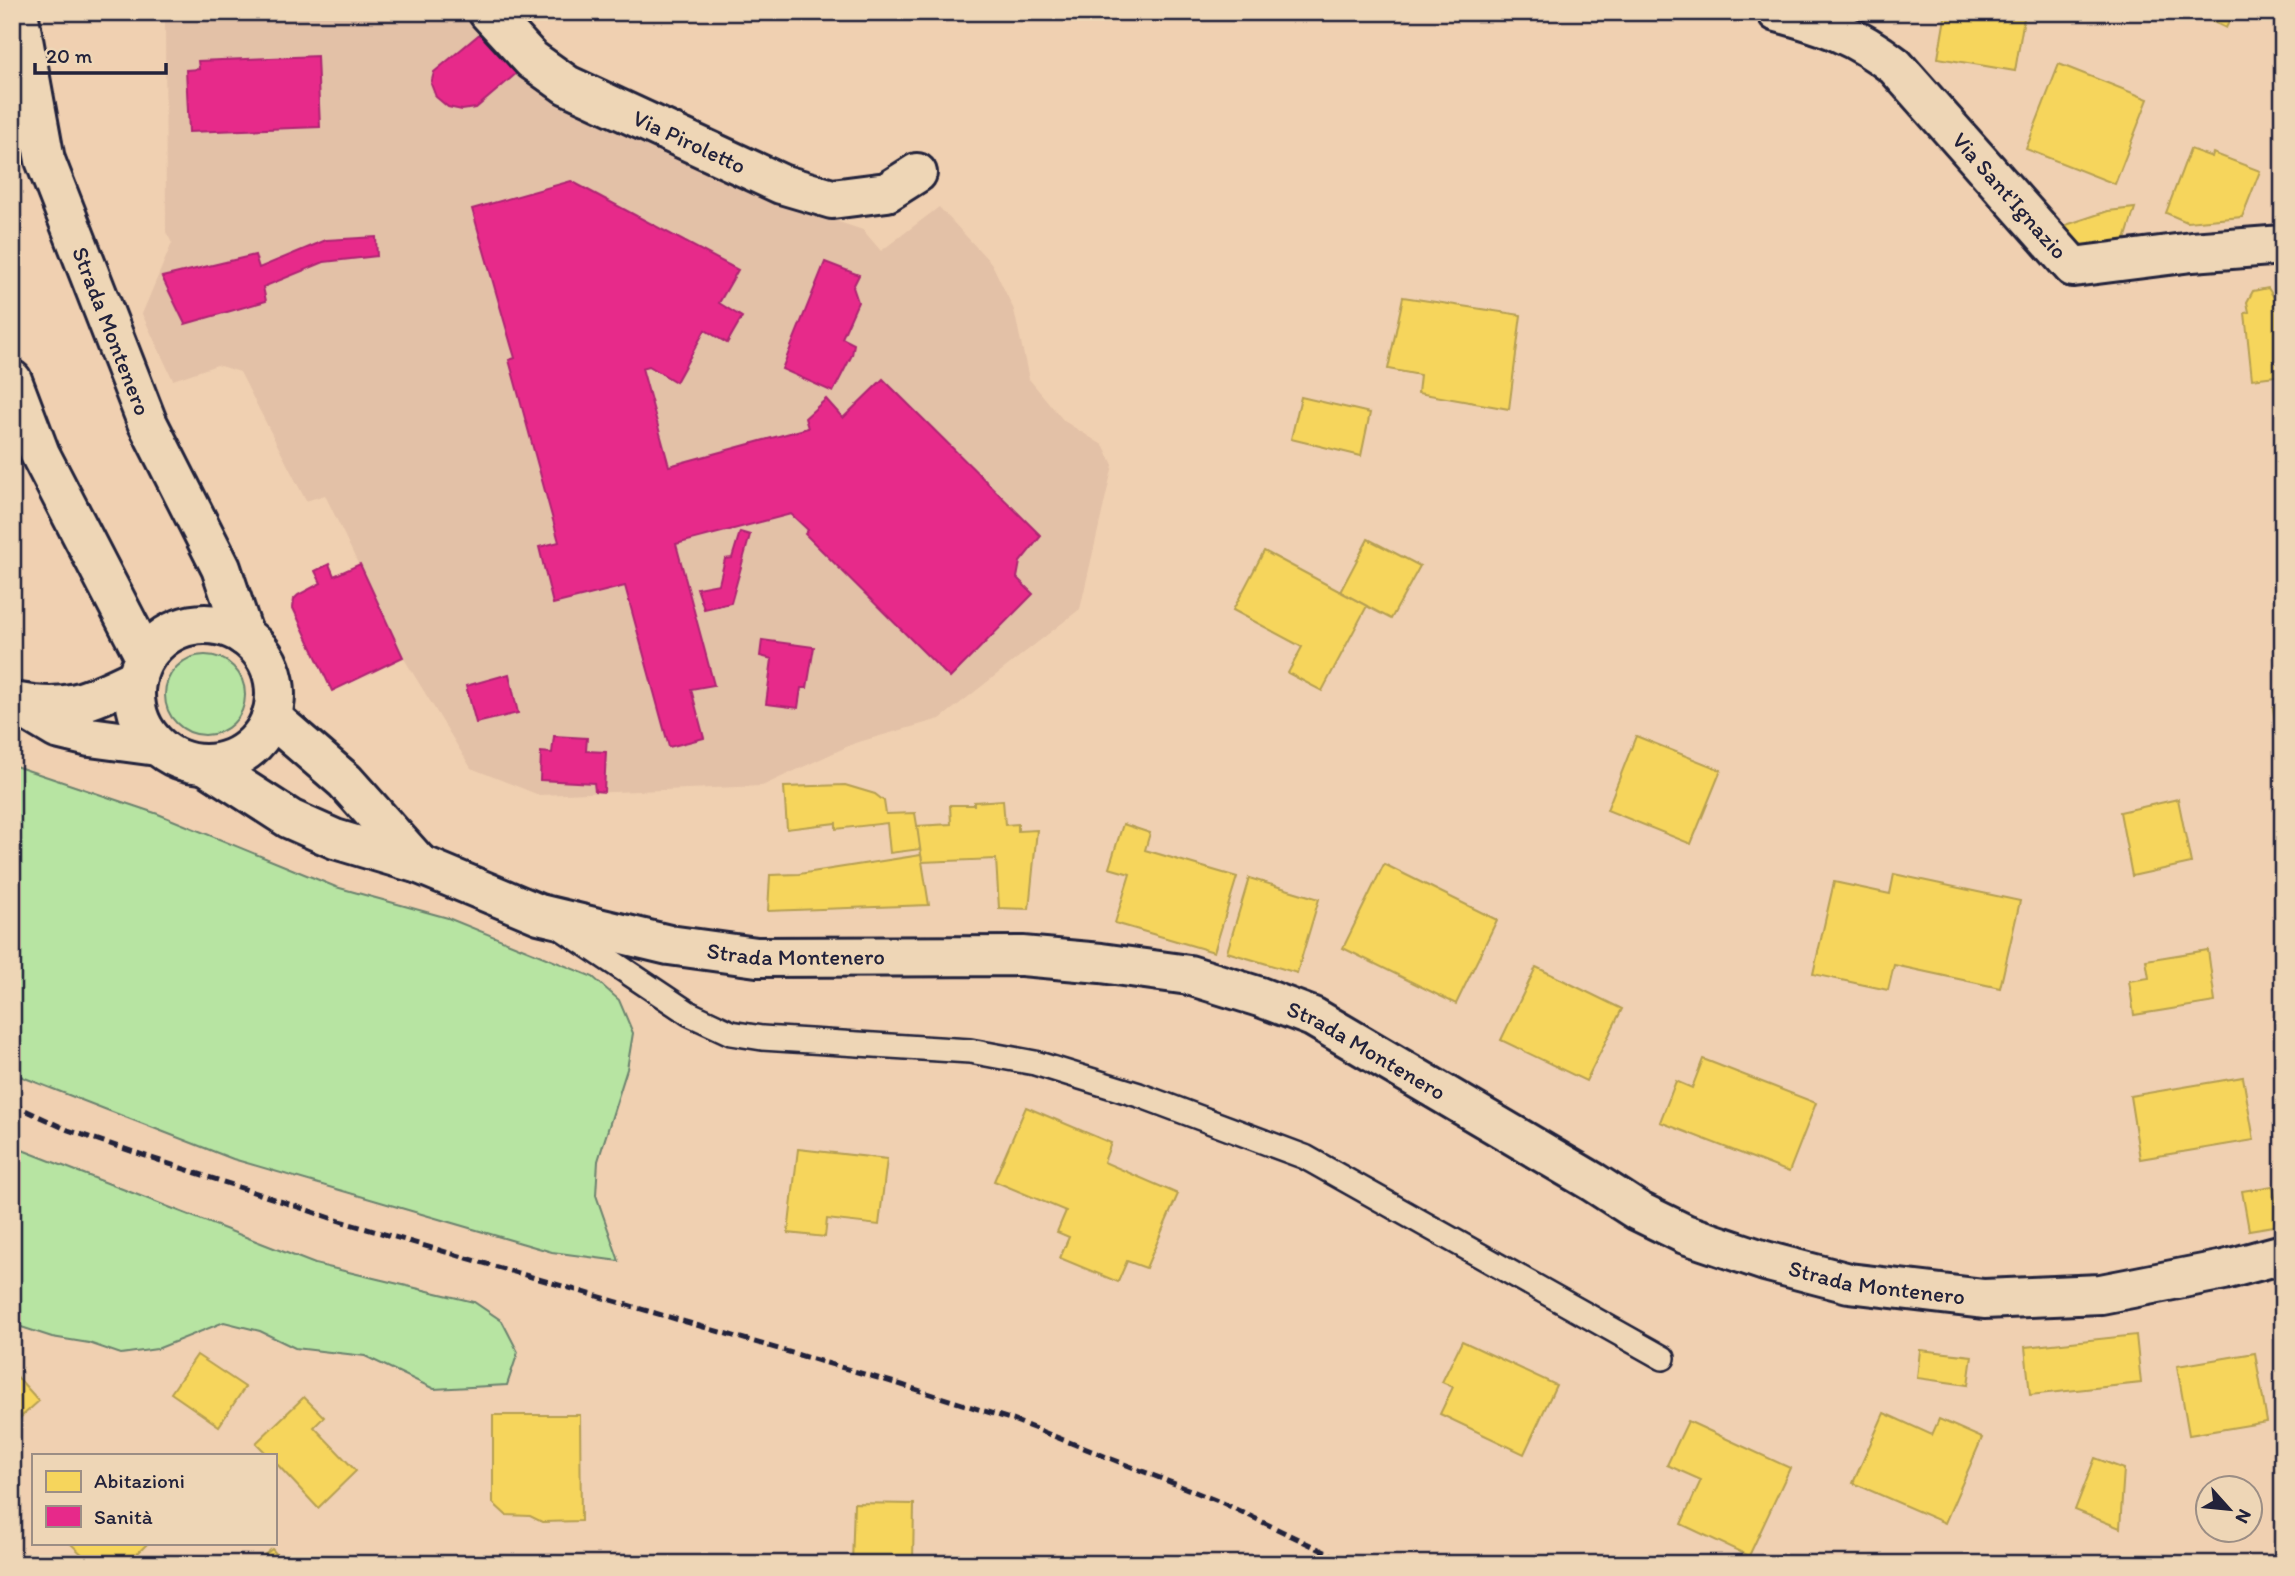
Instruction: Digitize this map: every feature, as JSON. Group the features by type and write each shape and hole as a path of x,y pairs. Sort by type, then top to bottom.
{"main road":[{"name":"Strada Montenero","path":"12,26 16,12"},
{"name":"Strada Montenero","path":"16,12 45,160 147,422 221,568 244,636"},
{"name":"Via Piroletto","path":"488,12 532,60 567,85 780,184 832,199 887,192 917,173"},
{"name":"Via Sant'Ignazio","path":"1777,12 1822,24 1866,44 1895,66 2073,267 2192,251 2283,245"},
{"path":"12,380 40,454 141,668"},
{"path":"201,624 224,626 244,636 261,652 271,672 275,694 271,717 262,736 246,751 227,761 206,765 188,763 157,746 145,732 137,715 134,697 141,668 160,640 180,629 201,624"},
{"path":"13,702 45,708 88,702 141,668"},
{"path":"13,702 57,729 90,737 157,746"},
{"name":"Strada Montenero","path":"271,717 345,780 419,864"},
{"name":"Strada Montenero","path":"206,765 290,819 335,839 419,864 539,914 669,945 757,957 1022,956 1189,975 1260,997 1313,1017 1638,1211 1685,1234 1765,1261 1849,1283 1984,1298 2101,1294 2224,1270 2283,1254"}],"lane":[{"path":"539,914 690,1014 731,1033 762,1038 970,1051 1035,1063 1139,1095 1305,1157 1663,1358"}],"shaded area":[{"path":"165,12 466,12 532,79 815,214 863,230 881,251 939,207 992,264 1014,310 1029,379 1064,421 1104,446 1113,465 1080,609 940,719 855,743 762,786 539,795 471,768 403,657 325,495 306,501 240,372 217,365 173,380 142,314 172,243 166,232"}],"green space":[{"path":"197,655 213,655 234,666 245,687 245,703 234,724 213,735 197,735 183,729 171,717 165,703 165,687 171,673 183,661"},
{"path":"12,765 158,814 336,887 448,918 593,977 619,1000 633,1033 627,1069 598,1161 596,1195 619,1261 552,1252 233,1159 12,1073"},
{"path":"12,1146 315,1264 474,1302 502,1321 518,1352 507,1385 434,1389 365,1356 295,1348 260,1331 224,1322 157,1349 121,1354 89,1343 52,1337 12,1324"}],"building: Abitazioni":[{"path":"1946,12 2025,12 2015,71 1938,58"},
{"path":"2192,12 2234,12 2226,28"},
{"path":"2059,64 2148,99 2115,184 2026,149"},
{"path":"2190,149 2212,157 2213,153 2260,171 2242,217 2187,222 2166,213"},
{"path":"2135,208 2125,240 2085,251 2063,226 2108,211"},
{"path":"2268,288 2275,299 2276,308 2283,307 2283,375 2252,379 2245,313 2249,312 2247,302 2253,291"},
{"path":"1403,297 1521,315 1509,409 1418,393 1420,375 1388,369"},
{"path":"1301,397 1370,413 1361,456 1291,439"},
{"path":"1368,539 1420,566 1391,619 1340,592"},
{"path":"1264,551 1367,606 1322,691 1288,673 1302,647 1233,610"},
{"path":"2283,706 2283,777 2273,708"},
{"path":"1636,736 1721,770 1691,844 1607,810"},
{"path":"845,785 875,794 884,801 886,814 915,813 921,849 890,853 887,823 836,829 836,823 787,829 784,787"},
{"path":"2178,799 2191,863 2132,876 2120,812"},
{"path":"1003,800 1005,825 1018,824 1018,831 1037,830 1029,909 999,908 996,859 922,862 917,826 951,824 950,805 974,805 974,802"},
{"path":"1123,824 1150,833 1145,850 1237,877 1214,952 1115,923 1130,874 1109,868"},
{"path":"921,855 929,905 768,911 770,875 799,874"},
{"path":"1384,864 1497,920 1456,1004 1343,948"},
{"path":"1894,874 2020,901 2000,988 1894,965 1888,990 1813,974 1834,882 1890,894"},
{"path":"1249,878 1319,899 1297,973 1227,952"},
{"path":"2208,950 2215,1002 2134,1015 2129,981 2149,978 2146,960"},
{"path":"1536,967 1622,1009 1586,1081 1501,1040"},
{"path":"1703,1059 1816,1103 1789,1172 1660,1122 1676,1081 1692,1088"},
{"path":"2243,1077 2254,1140 2140,1159 2130,1096"},
{"path":"1026,1107 1111,1143 1104,1162 1178,1194 1146,1268 1127,1261 1118,1282 1060,1258 1069,1237 1057,1232 1066,1211 994,1181"},
{"path":"798,1149 887,1159 879,1225 827,1219 825,1237 788,1233"},
{"path":"2273,1186 2280,1225 2249,1230 2242,1191"},
{"path":"2136,1335 2141,1383 2030,1395 2025,1347"},
{"path":"1462,1341 1556,1385 1524,1454 1440,1414 1453,1387 1442,1382"},
{"path":"1920,1350 1972,1356 1968,1385 1917,1378"},
{"path":"2255,1353 2267,1422 2189,1435 2177,1366"},
{"path":"197,1355 245,1387 219,1426 171,1393"},
{"path":"12,1371 39,1401 12,1425"},
{"path":"304,1397 324,1417 314,1427 356,1471 318,1508 276,1463 276,1454 267,1454 256,1443"},
{"path":"1884,1413 1932,1435 1939,1419 1982,1438 1945,1523 1853,1483"},
{"path":"493,1415 580,1415 581,1521 542,1522 530,1516 506,1515 493,1503"},
{"path":"1688,1421 1790,1468 1749,1556 1681,1524 1701,1480 1667,1465"},
{"path":"2095,1458 2124,1469 2120,1528 2075,1510"},
{"path":"854,1503 914,1504 913,1564 852,1564"},
{"path":"71,1544 147,1544 127,1564 92,1564"},
{"path":"272,1549 285,1564 253,1564"}],"building: Sanità":[{"path":"482,32 517,73 476,108 462,110 448,107 436,97 431,84 434,72"},
{"path":"317,56 320,127 189,132 186,70 199,69 198,61"},
{"path":"571,181 738,270 719,303 742,317 727,343 705,330 676,382 649,366 642,368 669,466 808,428 805,418 826,399 843,418 883,379 1041,536 1020,562 1017,578 1033,594 950,678 805,534 808,530 791,514 676,544 714,685 691,689 704,738 669,747 625,586 553,604 539,547 559,542 509,360 515,358 472,209"},
{"path":"376,237 377,256 324,262 263,287 266,301 185,324 162,277 255,255 259,268 326,240"},
{"path":"825,262 859,275 853,287 858,302 842,338 854,344 852,355 833,392 782,369"},
{"path":"740,532 750,535 731,603 704,609 697,588 719,584 725,559 732,558"},
{"path":"329,564 334,576 360,564 403,657 332,691 293,608 294,599 298,595 321,583 315,571"},
{"path":"762,640 814,647 807,688 801,688 798,708 766,704 772,659 760,656"},
{"path":"509,674 518,713 476,723 466,686"},
{"path":"554,736 587,738 586,751 606,752 604,792 595,791 594,783 540,780 541,752 552,753"}],"railway":[{"path":"12,1104 68,1130 343,1222 902,1385 1013,1420 1223,1503 1350,1564"}]}
